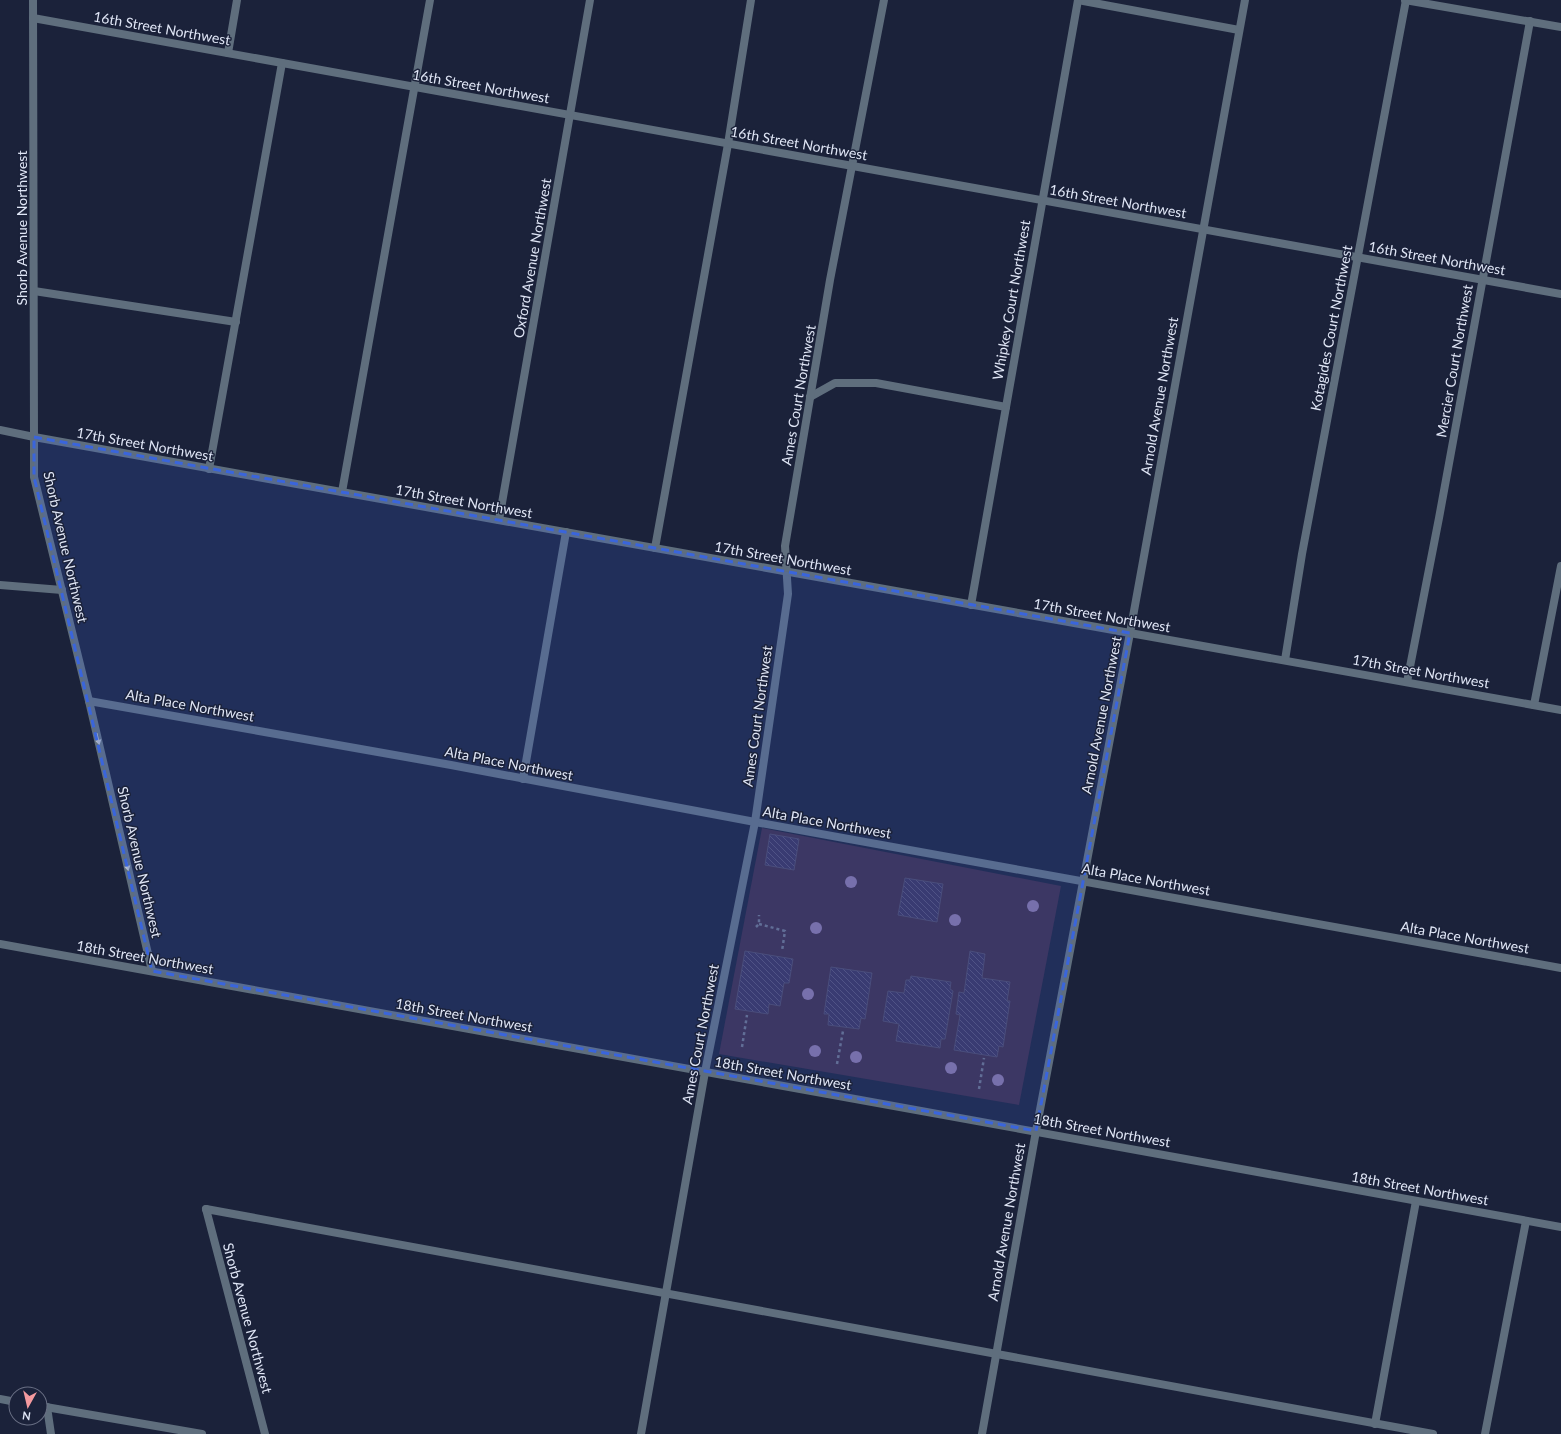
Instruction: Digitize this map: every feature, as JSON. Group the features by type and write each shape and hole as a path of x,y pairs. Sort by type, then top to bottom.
{"street":[{"name":"Shorb Avenue Northwest","path":"33,0 34,477 89,701 152,971"},
{"path":"228,53 238,0"},
{"path":"342,492 430,0"},
{"name":"Oxford Avenue Northwest","path":"499,520 590,0"},
{"path":"655,548 728,144 751,0"},
{"name":"Ames Court Northwest","path":"641,1434 705,1072 755,822 788,594 785,546 810,397 884,0"},
{"path":"1078,0 1239,30"},
{"name":"Whipkey Court Northwest","path":"971,605 1078,0"},
{"name":"Arnold Avenue Northwest","path":"982,1434 1036,1131 1130,633 1202,229 1245,0"},
{"path":"1405,0 1561,27"},
{"name":"Kotagides Court Northwest","path":"1285,660 1302,554 1405,0"},
{"name":"16th Street Northwest","path":"33,18 1561,294"},
{"name":"Mercier Court Northwest","path":"1407,682 1439,518 1530,21"},
{"path":"209,468 282,63"},
{"path":"34,291 236,322"},
{"path":"810,397 835,383 876,383 1006,407"},
{"name":"17th Street Northwest","path":"0,430 1561,710"},
{"path":"524,779 566,532"},
{"path":"1534,705 1561,566"},
{"path":"0,585 62,590"},
{"name":"Alta Place Northwest","path":"89,701 1561,968"},
{"name":"18th Street Northwest","path":"0,944 1561,1227"},
{"path":"1375,1424 1416,1201"},
{"name":"Shorb Avenue Northwest","path":"265,1434 206,1209 666,1292"},
{"path":"1485,1434 1526,1221"},
{"path":"666,1292 996,1355 1433,1434"},
{"path":"48,1408 202,1434"},
{"path":"48,1422 51,1434"}],"path":[{"path":"758,924 785,931 782,951"},
{"path":"742,1047 747,1015"},
{"path":"837,1064 843,1031"},
{"path":"979,1089 984,1058"}],"highlighted area":[{"path":"34,437 1130,633 1036,1131 152,971 34,477"}],"shaded area":[{"path":"762,828 1061,886 1019,1105 719,1054"}],"building":[{"path":"770,834 799,839 794,870 765,865"},
{"path":"905,878 943,884 937,922 898,915"},
{"path":"745,951 793,959 789,983 784,983 780,1006 769,1004 768,1014 735,1009"},
{"path":"970,951 985,954 982,978 1010,982 1007,1001 1010,1001 1003,1047 999,1046 997,1057 954,1050 960,1015 956,1014 959,992 964,993"},
{"path":"831,967 872,973 865,1019 861,1018 859,1029 828,1025 829,1014 824,1014"},
{"path":"911,976 951,982 950,989 953,991 945,1039 941,1039 940,1048 896,1041 899,1024 883,1021 888,991 904,993 906,980 910,980"}]}
